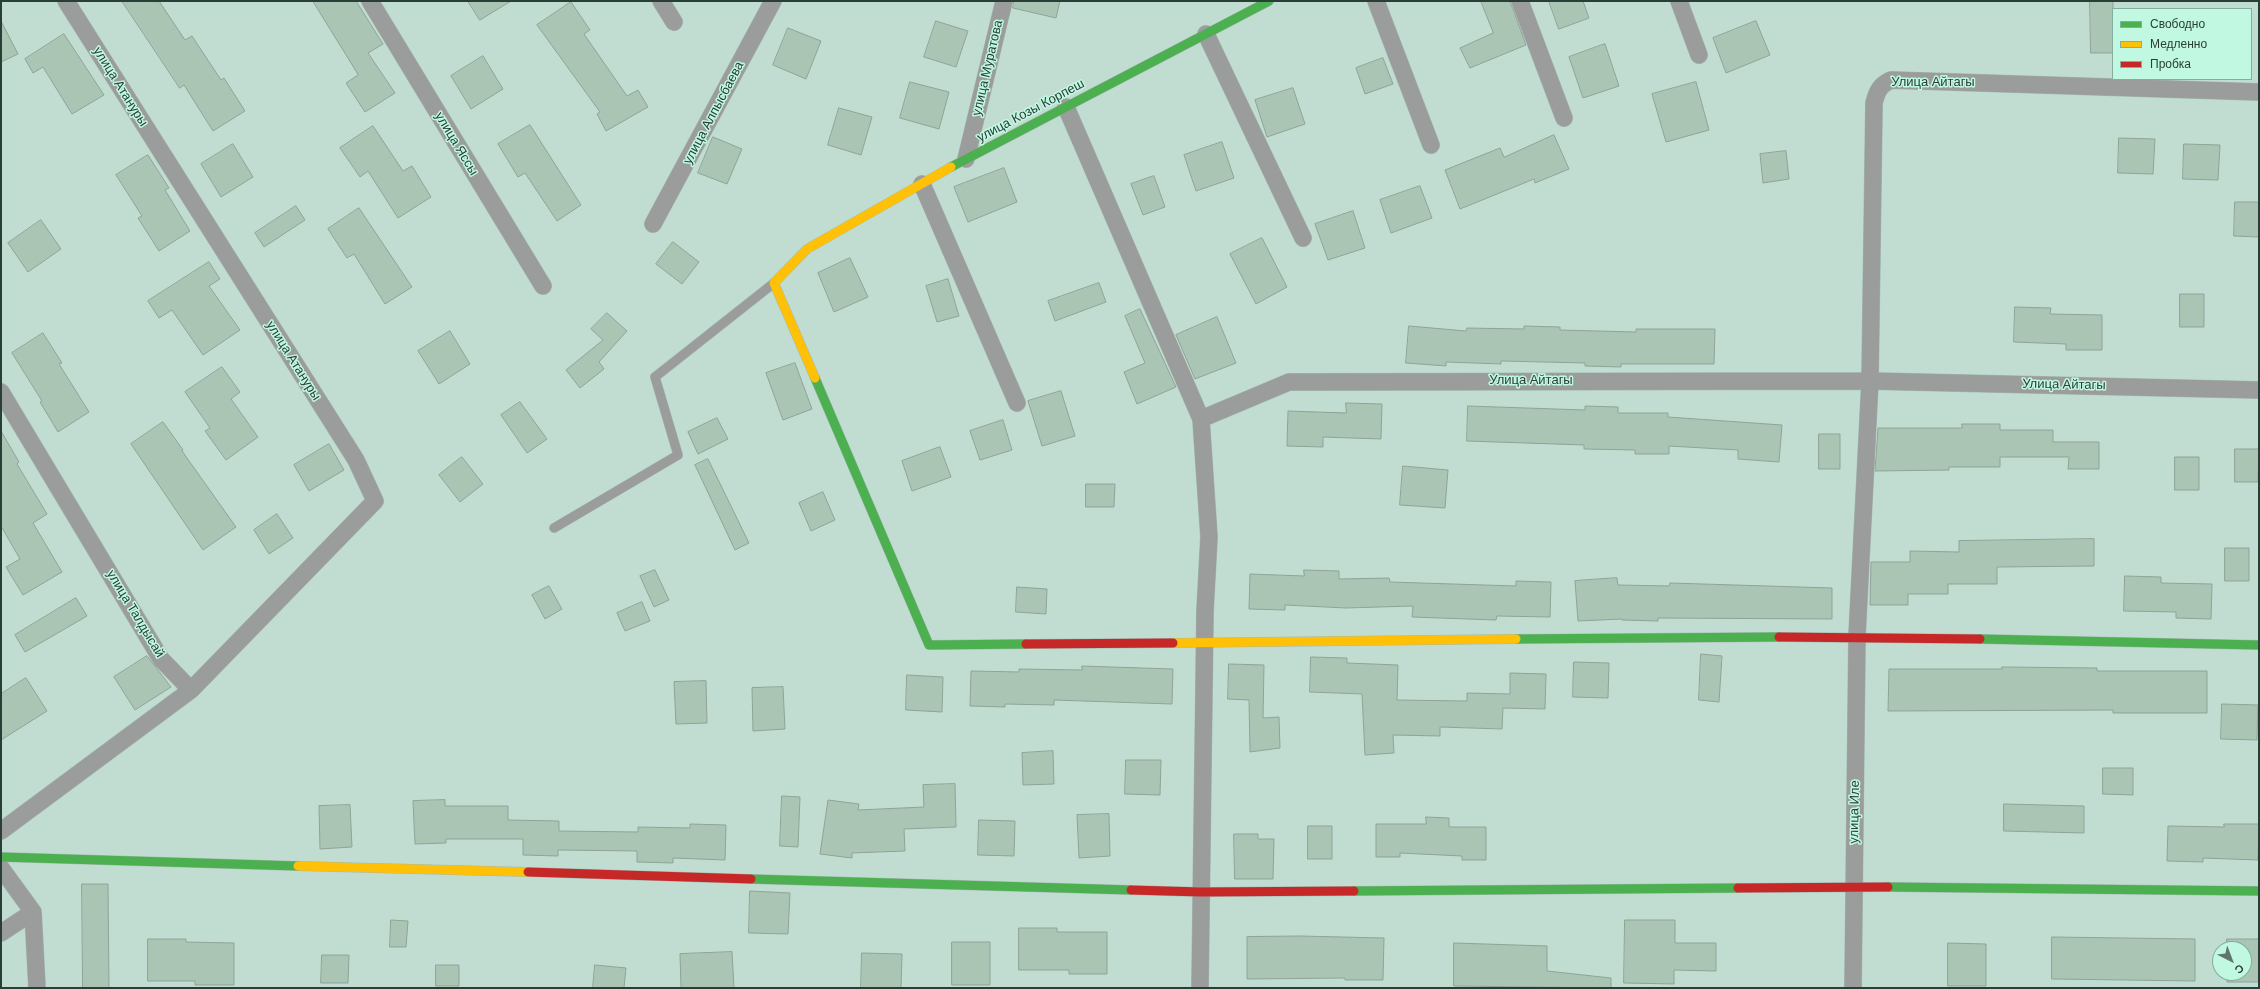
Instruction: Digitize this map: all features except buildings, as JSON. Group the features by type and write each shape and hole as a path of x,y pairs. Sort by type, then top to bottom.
{"street":[{"name":"улица Атануры","path":"66,1 356,460 375,501 191,690"},
{"name":"улица Яссы","path":"370,1 543,286"},
{"path":"661,1 674,22"},
{"name":"улица Алпысбаева","path":"654,224 773,1"},
{"name":"улица Муратова","path":"966,159 1004,1"},
{"name":"улица Козы Корпеш","path":"774,283 807,249 966,159 1270,1"},
{"path":"1376,1 1431,145"},
{"path":"1520,1 1564,118"},
{"path":"1679,1 1699,54"},
{"path":"1206,34 1303,238"},
{"name":"Улица Айтагы","path":"1857,636 1870,381 1874,103 1877,92 1883,84 1891,80 2259,92"},
{"path":"1066,107 1201,419 1209,537 1200,988"},
{"path":"922,184 1016,403"},
{"path":"774,283 929,645 1857,636 2259,645"},
{"name":"Улица Айтагы","path":"1201,419 1289,382 1870,381 2259,390"},
{"name":"улица Талдысай","path":"1,392 161,660 191,690"},
{"name":"улица Иле","path":"1853,988 1857,636"},
{"path":"1,832 191,690"},
{"path":"1,857 1201,892 1854,887 2259,891"},
{"path":"1,868 33,912 37,988"},
{"path":"1,933 33,912"}],"lane":[{"path":"554,528 678,455 655,377 774,283"}],"traffic: fast":[{"path":"951,167 1269,1"},
{"path":"815,378 929,645 1026,644"},
{"path":"1516,639 1779,637"},
{"path":"1980,639 2259,645"},
{"path":"1,857 298,866"},
{"path":"751,879 1131,890"},
{"path":"1888,887 2259,891"},
{"path":"1354,891 1738,888"}],"traffic: slow":[{"path":"815,378 774,283 807,249 951,167"},
{"path":"1173,643 1516,639"},
{"path":"298,866 528,872"}],"traffic: jam":[{"path":"1779,637 1980,639"},
{"path":"1026,644 1173,643"},
{"path":"528,872 751,879"},
{"path":"1738,888 1888,887"},
{"path":"1131,890 1201,892 1354,891"}]}
